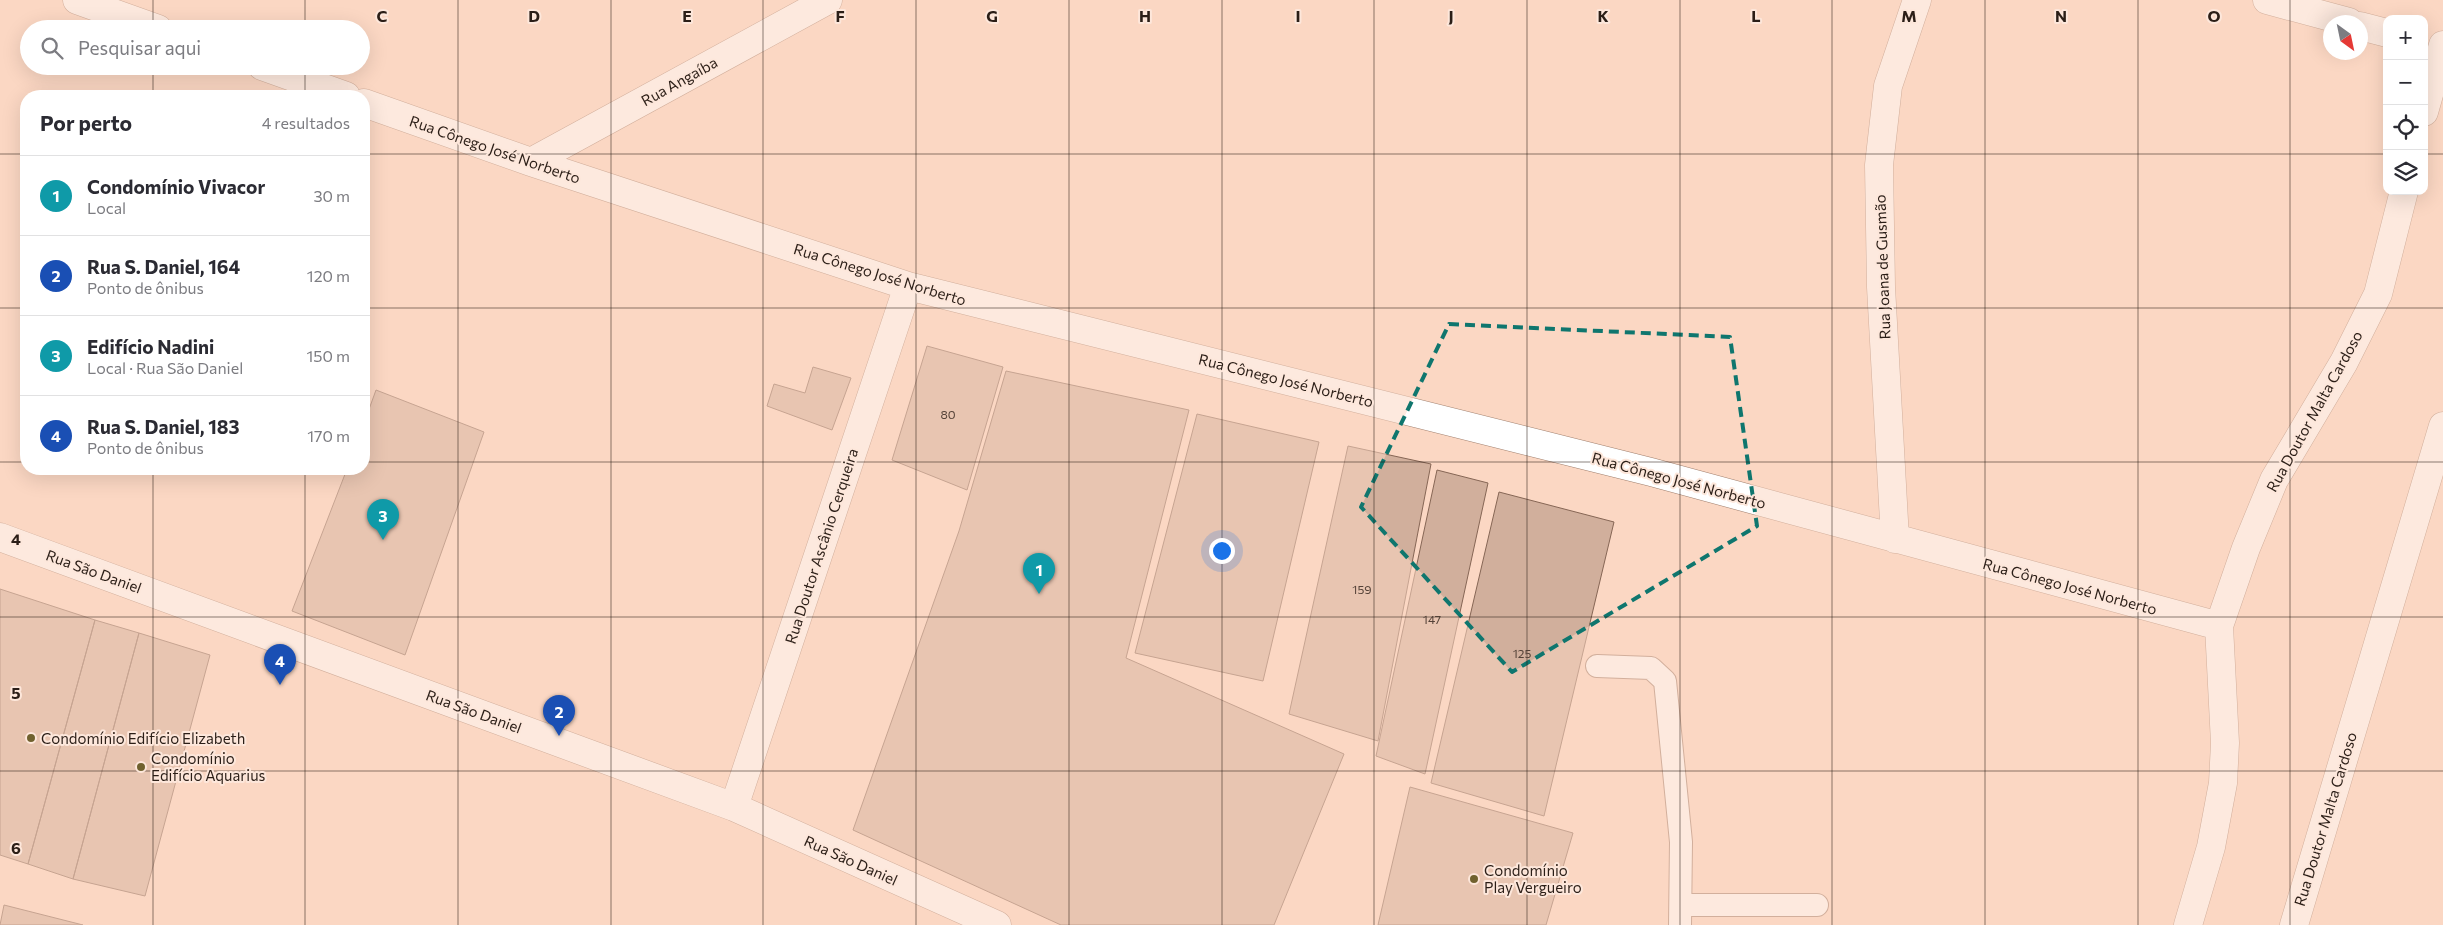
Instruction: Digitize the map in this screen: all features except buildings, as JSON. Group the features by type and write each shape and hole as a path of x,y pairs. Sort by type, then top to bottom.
{"street":[{"path":"78,0 133,20"},
{"name":"Rua Angaíba","path":"530,162 828,0"},
{"name":"Rua Joana de Gusmão","path":"1895,539 1881,287 1879,165 1888,86 1917,0"},
{"path":"2267,0 2323,15"},
{"path":"2368,28 2383,32"},
{"path":"2426,105 2436,46"},
{"path":"287,75 329,90"},
{"name":"Rua Cônego José Norberto","path":"370,105 530,162 908,286 1652,472 2219,626"},
{"path":"2428,114 2443,115"},
{"name":"Rua Doutor Malta Cardoso","path":"2188,925 2211,847 2223,783 2224,743 2219,626 2246,548 2274,480 2344,362 2378,294 2403,195"},
{"name":"Rua Doutor Ascânio Cerqueira","path":"734,807 908,286"},
{"name":"Rua Doutor Malta Cardoso","path":"2294,925 2443,426"},
{"name":"Rua São Daniel","path":"0,537 734,807 997,925"}],"lane":[{"path":"1597,666 1651,668 1665,681 1680,833 1680,915 1817,905"}],"highlighted area":[{"path":"1449,324 1730,337 1757,526 1512,672 1361,507"}],"place":[{"name":"Edifício Nadini","path":"383,540"},
{"name":"Condomínio Vivacor","path":"1039,594"},
{"name":"Rua S. Daniel, 183","path":"280,685"},
{"name":"Rua S. Daniel, 164","path":"559,736"},
{"name":"Condomínio Edifício Elizabeth","path":"31,738"},
{"name":"Condomínio Edifício Aquarius","path":"141,767"},
{"name":"Condomínio Play Vergueiro","path":"1474,879"}]}
